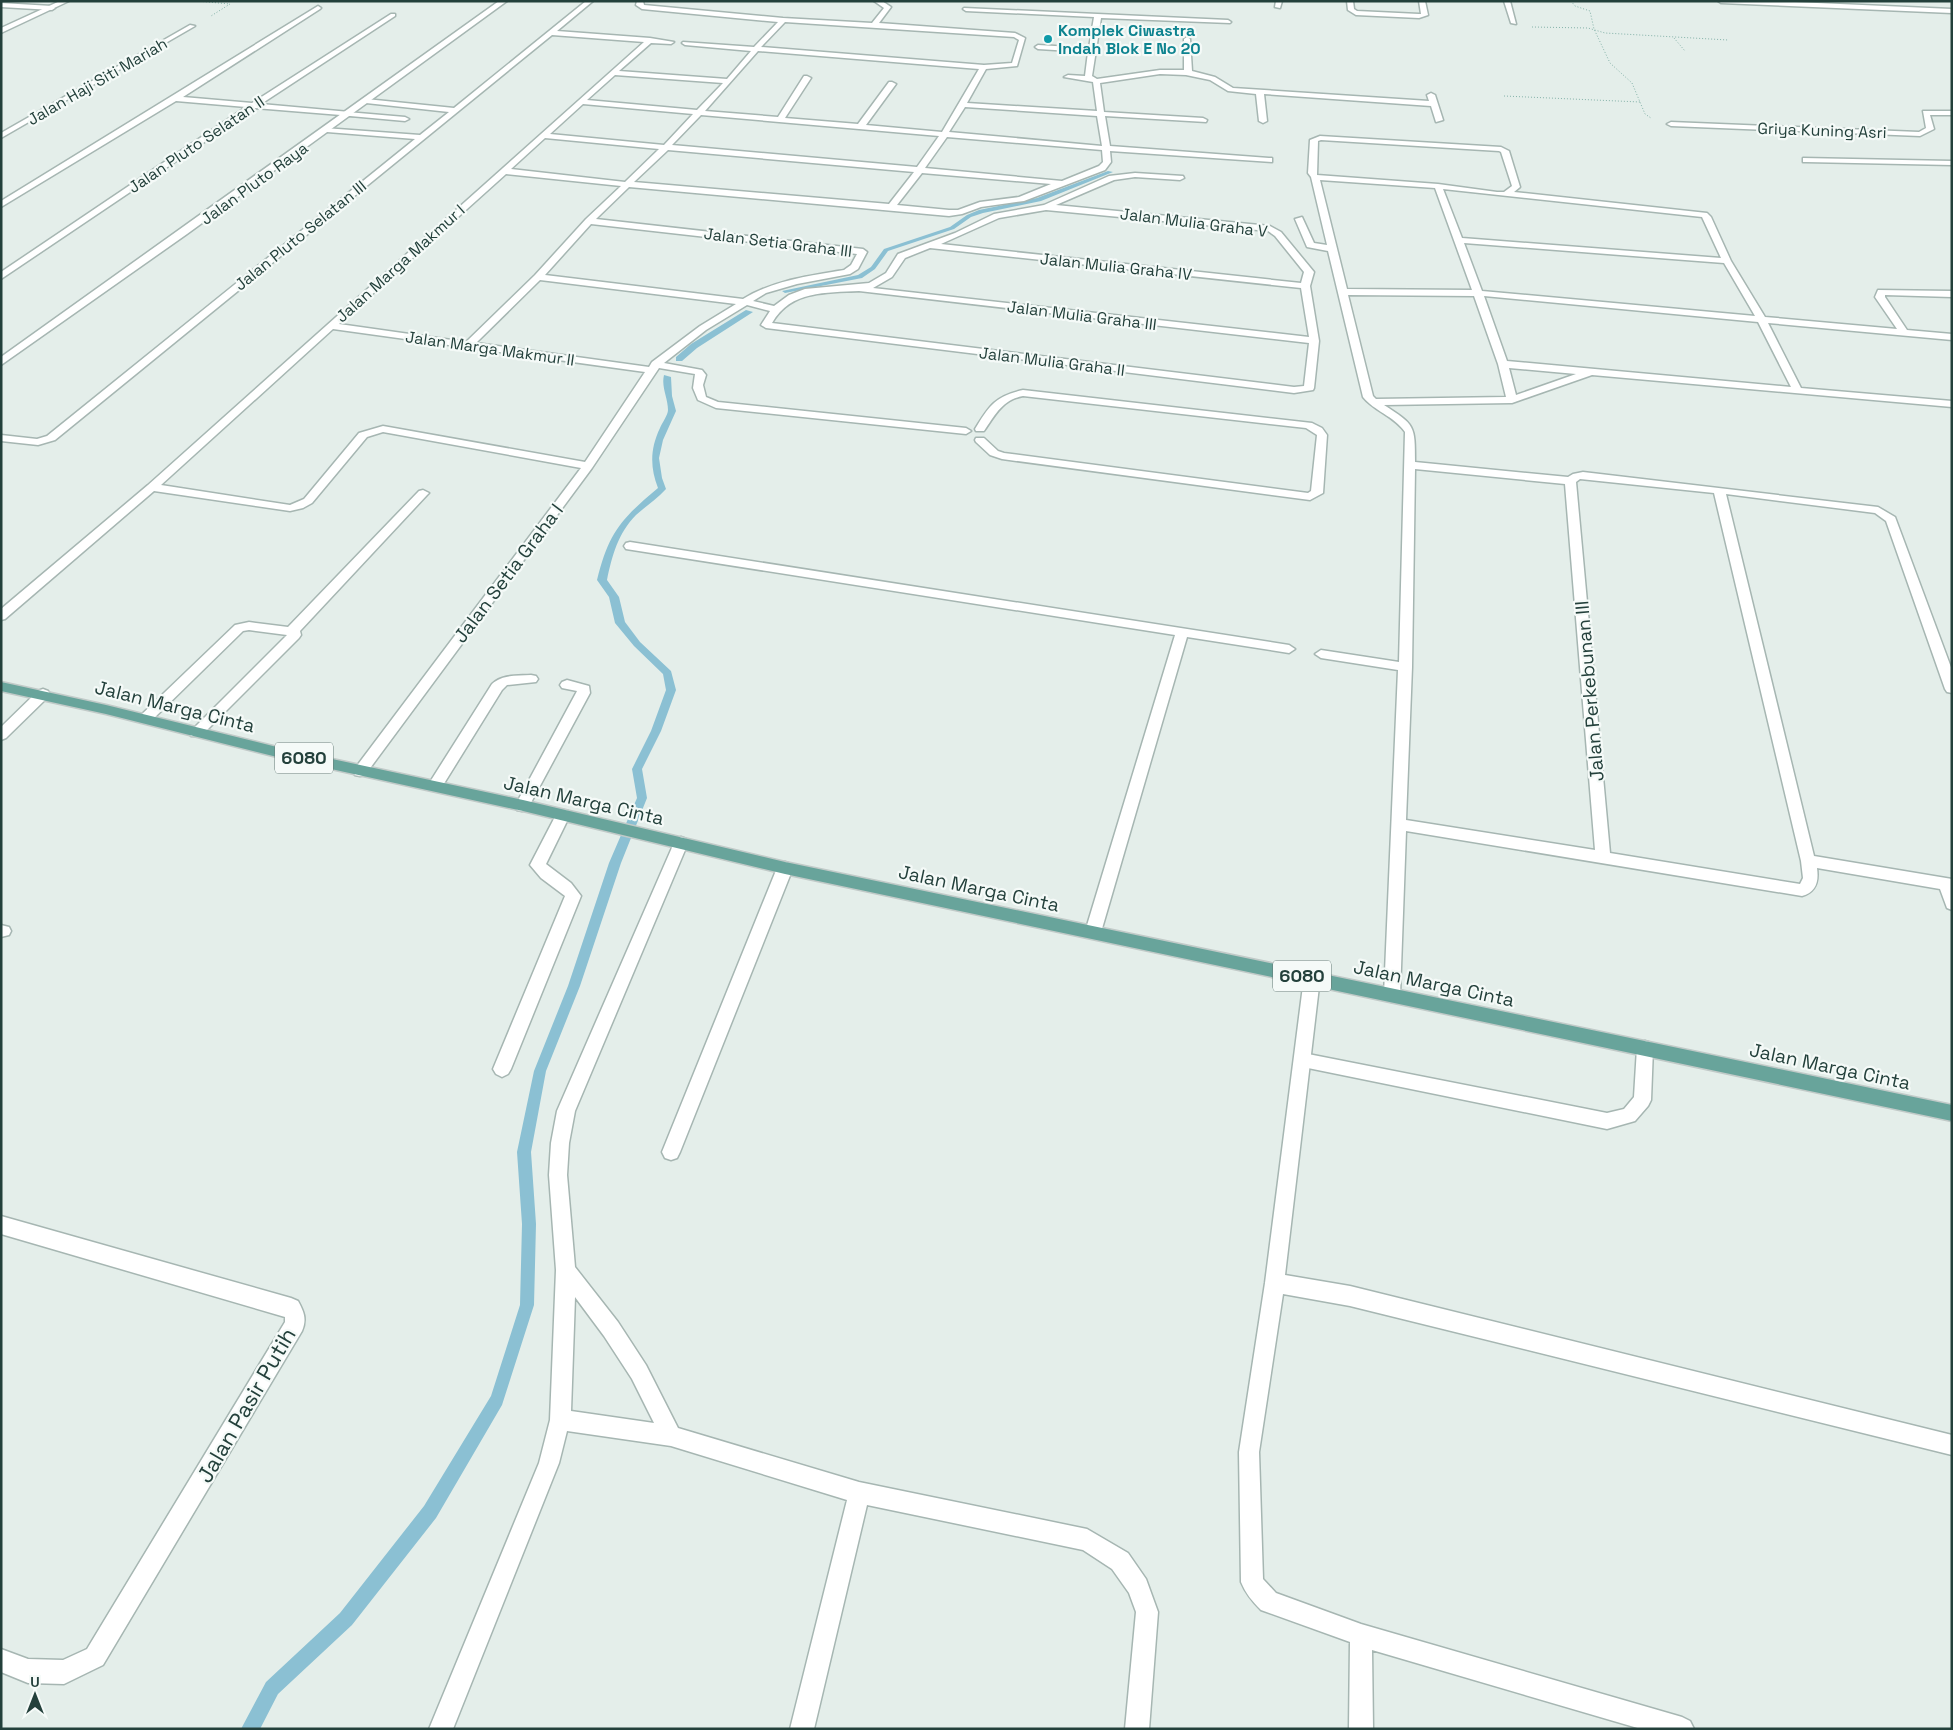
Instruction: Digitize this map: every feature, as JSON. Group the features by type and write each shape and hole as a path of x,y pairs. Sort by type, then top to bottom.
{"main road":[{"name":"Jalan Marga Cinta","path":"1,686 43,694 196,733 608,825 786,868 1952,1113"}],"street":[{"path":"1,32 66,1"},
{"name":"Jalan Pluto Raya","path":"1,362 350,114 504,1"},
{"name":"Jalan Pluto Selatan III","path":"1,438 38,442 51,438 590,1"},
{"path":"640,1 639,5 642,7 782,20 1016,35 1023,39 1015,65 984,67 685,43"},
{"path":"874,25 888,7 877,1"},
{"path":"1350,1 1353,12 1419,16 1425,15 1422,1"},
{"path":"1507,1 1514,23"},
{"path":"1721,1 1952,11"},
{"path":"1,5 52,8"},
{"path":"1,205 318,8"},
{"path":"966,8 1228,22"},
{"name":"Jalan Pluto Selatan II","path":"1,276 253,106 393,15"},
{"path":"503,171 625,184 949,213 980,205 1021,199 1102,168 1107,162 1101,114 1093,80 1088,72 1098,16"},
{"path":"467,346 538,277 625,184 668,145 729,81 782,20"},
{"name":"Jalan Haji Siti Mariah","path":"1,136 192,26"},
{"path":"552,33 672,42"},
{"name":"Jalan Marga Makmur I","path":"1,616 152,487 650,40"},
{"path":"1187,40 1188,73"},
{"path":"1038,47 1091,50"},
{"path":"891,207 921,170 946,134 984,67"},
{"path":"1068,77 1093,80 1151,72 1188,73 1215,79 1228,89 1260,93 1434,104"},
{"path":"613,73 729,81"},
{"path":"780,119 807,78"},
{"path":"861,126 892,84"},
{"path":"1260,93 1263,122"},
{"path":"1431,95 1439,120"},
{"path":"175,98 405,119"},
{"path":"366,102 454,110"},
{"path":"581,102 700,111 1106,149 1269,160"},
{"path":"964,105 1203,120"},
{"name":"Griya Kuning Asri","path":"1671,124 1920,134 1930,129 1926,113 1952,113"},
{"path":"327,130 421,137"},
{"path":"544,136 668,145 1066,183"},
{"path":"1392,995 1405,667 1410,432 1402,421 1372,402 1368,397 1344,292 1315,177 1312,173 1314,140 1320,138 1501,149 1505,151 1516,187"},
{"name":"Griya Kuning Asri","path":"1806,160 1952,164"},
{"path":"538,277 745,302 776,310 794,296 818,290 877,284 894,270 901,256 958,235 997,216 1046,207 1112,178 1135,175 1180,178"},
{"path":"1315,177 1438,186 1704,215 1707,217 1727,261 1762,320 1798,390"},
{"path":"1438,186 1503,364 1512,400"},
{"path":"1506,194 1516,187 1618,196 1631,200 1635,208"},
{"name":"Jalan Mulia Graha V","path":"1046,207 1270,229 1278,234 1309,270 1305,286"},
{"path":"1299,219 1310,245 1333,250"},
{"name":"Jalan Setia Graha III","path":"589,221 863,252 856,267 847,272 777,286 763,291 745,302"},
{"path":"1459,240 1727,261"},
{"name":"Jalan Mulia Graha IV","path":"927,245 1305,286"},
{"path":"1305,286 1314,341"},
{"name":"Jalan Mulia Graha III","path":"849,288 1314,341"},
{"path":"1344,292 1477,294 1952,337"},
{"path":"1904,332 1880,296 1881,292 1952,294"},
{"name":"Jalan Setia Graha I","path":"360,771 588,466 654,367 703,328 745,302"},
{"name":"Jalan Mulia Graha II","path":"776,310 767,322 768,327 1294,390 1309,388 1311,384 1314,341"},
{"name":"Jalan Marga Makmur II","path":"330,326 467,346 698,372 701,375 698,389 702,400 716,405 966,431 966,438 972,440 980,435"},
{"path":"1503,364 1952,404"},
{"path":"1372,402 1512,400 1591,372"},
{"path":"1032,393 1308,425 1318,430 1322,435 1317,494 1310,498 1002,456 992,451 980,435 998,402 1015,394 1032,393"},
{"path":"152,487 290,508 299,506 308,501 363,435 383,428 588,466"},
{"path":"1409,466 1570,481 1577,476 1583,475 1878,510 1891,519 1945,654 1952,689"},
{"name":"Jalan Perkebunan III","path":"1570,481 1603,856"},
{"path":"1399,824 1802,890 1808,887 1811,883 1808,862 1719,490"},
{"path":"291,632 423,493"},
{"path":"630,546 1289,649"},
{"path":"145,719 239,628 249,626 291,632 295,635 196,733"},
{"path":"1093,932 1182,633"},
{"path":"1322,654 1405,667"},
{"path":"435,786 497,687 503,681 531,679"},
{"path":"522,806 584,689 567,685"},
{"path":"1,735 43,694"},
{"path":"502,1069 573,896 570,889 541,870 538,865 564,815"},
{"path":"441,1729 549,1463 560,1420 566,1270 558,1175 560,1143 566,1111 682,843"},
{"path":"1808,862 1949,885 1952,904"},
{"path":"671,1152 786,868"},
{"path":"1312,978 1303,1060 1290,1146 1275,1282 1249,1452 1252,1582 1269,1602 1361,1635 1682,1729"},
{"path":"1303,1060 1607,1121 1629,1115 1642,1100 1645,1048"},
{"name":"Jalan Pasir Putih","path":"1,1225 291,1308 295,1315 295,1324 126,1608 95,1656 64,1672 28,1671 1,1660"},
{"path":"566,1270 611,1329 639,1372 671,1436"},
{"path":"1275,1282 1350,1296 1952,1445"},
{"path":"560,1420 671,1436 859,1493 1087,1540 1120,1561 1138,1587 1146,1612 1136,1729"},
{"path":"802,1729 859,1493"},
{"path":"1361,1635 1361,1729"}],"path":[{"path":"192,26 230,4 197,1"},
{"path":"1571,1 1575,6 1590,11 1594,29 1610,62 1632,83 1645,114 1660,123 1671,124"},
{"path":"1514,23 1523,26 1594,29 1605,33 1728,40"},
{"path":"1674,38 1685,51"},
{"path":"1504,96 1640,102"}],"waterway":[{"path":"785,291 860,277 873,268 886,250 952,228 969,216 981,211 1039,200 1110,172"},
{"path":"679,359 694,346 749,312"},
{"path":"250,1729 272,1688 346,1619 430,1512 497,1400 527,1305 529,1224 524,1152 540,1071 574,986 615,863 642,798 637,769 656,731 671,690 668,673 637,644 620,623 614,597 602,580 611,548 619,531 633,514 662,489 655,458 659,440 672,411 668,396 667,377"}],"place":[{"name":"Komplek Ciwastra Indah Blok E No 20","path":"1048,39"}]}
